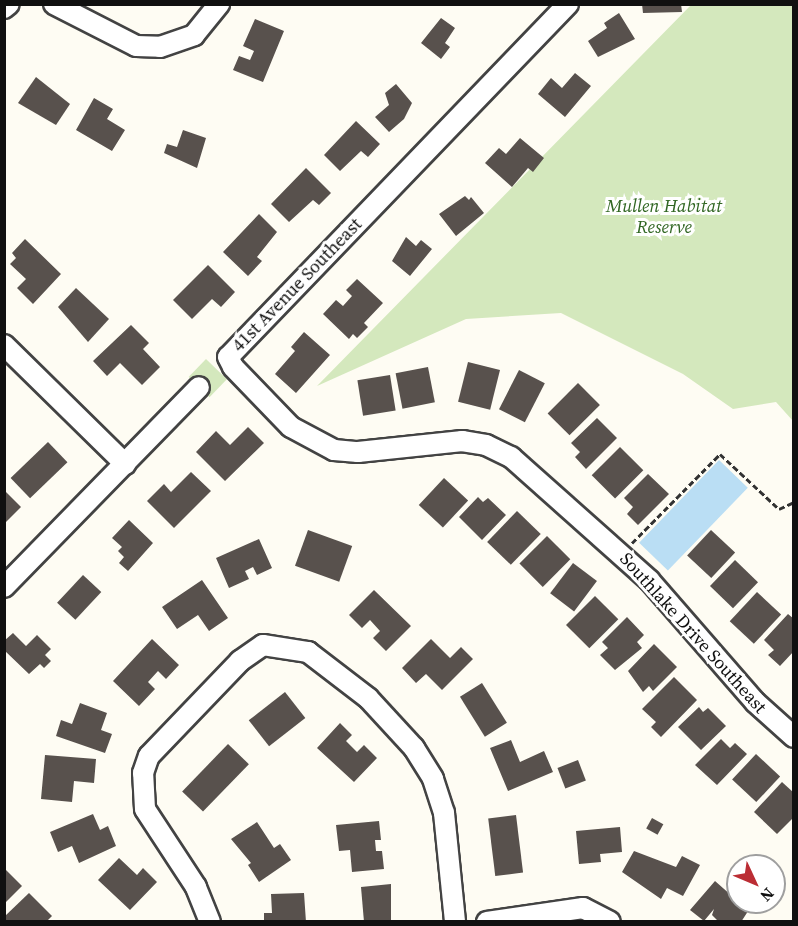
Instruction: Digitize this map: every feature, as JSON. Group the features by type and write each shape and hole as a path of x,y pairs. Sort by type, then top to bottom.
{"street":[{"path":"4,8 9,4"},
{"path":"54,4 136,46 160,47 179,43 194,35 209,21 219,4"},
{"name":"41st Avenue Southeast","path":"228,357 568,4"},
{"path":"4,345 125,464"},
{"name":"Southlake Drive Southeast","path":"228,357 233,367 291,427 334,450 358,452 462,441 499,450 622,553 755,702 794,737"},
{"path":"4,587 199,387"},
{"path":"210,921 196,887 145,808 142,773 149,756 240,661 263,645 308,652 368,698 414,748 433,778 444,813 455,921"},
{"path":"487,921 583,908 610,921"}],"path":[{"path":"622,553 720,454 779,509 794,502"}],"green space":[{"name":"Mullen Habitat Reserve","path":"691,5 793,5 793,421 776,402 733,409 683,374 561,313 466,319 317,386"},
{"path":"206,359 227,379 209,397 189,377"}],"water":[{"path":"719,460 748,488 668,571 639,543"}],"building":[{"path":"642,4 681,4 682,12 643,13"},
{"path":"619,13 635,39 598,57 588,41 607,28 604,23"},
{"path":"441,18 455,28 445,43 450,47 441,59 421,43"},
{"path":"255,19 284,31 263,82 233,70 239,56 250,60 254,51 243,46"},
{"path":"575,73 591,86 565,117 538,94 551,78 562,88"},
{"path":"36,77 70,104 56,125 18,103"},
{"path":"396,84 412,103 404,119 389,132 375,117 389,105 385,93"},
{"path":"94,98 113,109 107,119 125,130 112,151 76,130"},
{"path":"356,121 380,144 368,157 361,151 340,171 324,155"},
{"path":"183,130 206,138 197,168 164,153 167,144 177,147"},
{"path":"520,138 544,158 533,172 528,168 512,187 485,163 499,148 506,154"},
{"path":"306,168 331,193 319,205 313,200 289,222 271,204"},
{"path":"465,196 469,200 471,197 484,213 456,236 439,214"},
{"path":"259,214 277,232 257,257 262,261 248,276 223,252"},
{"path":"406,237 416,246 421,240 432,249 410,276 392,261"},
{"path":"25,239 61,274 33,304 17,288 26,279 10,264 16,258 12,253"},
{"path":"208,265 235,292 221,307 212,299 192,319 173,300"},
{"path":"357,279 383,303 364,323 368,327 357,338 353,334 349,339 323,314 336,300 343,306 352,296 346,290"},
{"path":"76,288 109,319 88,342 58,307"},
{"path":"131,325 149,343 143,349 160,367 142,385 120,363 107,376 93,361"},
{"path":"304,332 330,355 296,393 275,374 295,351 291,347"},
{"path":"468,362 500,370 490,410 458,402"},
{"path":"428,367 435,402 402,409 396,373"},
{"path":"519,370 545,383 525,422 499,409"},
{"path":"390,375 396,411 363,416 357,380"},
{"path":"578,383 600,405 570,435 548,413"},
{"path":"597,418 617,438 586,469 575,457 580,452 571,443"},
{"path":"248,427 264,443 225,481 196,452 216,431 230,445"},
{"path":"48,442 67,462 30,498 11,478"},
{"path":"620,447 643,470 615,499 592,475"},
{"path":"191,472 211,491 174,528 147,501 164,484 171,492"},
{"path":"648,474 669,494 638,525 627,514 633,507 624,498"},
{"path":"444,478 468,501 443,528 419,505"},
{"path":"4,490 21,507 4,524"},
{"path":"478,497 483,502 488,498 506,515 482,540 459,517"},
{"path":"517,511 541,534 511,565 487,542"},
{"path":"129,520 153,543 128,571 119,563 124,557 118,551 122,547 112,538"},
{"path":"308,530 352,546 339,582 295,566"},
{"path":"711,530 735,553 711,578 687,556"},
{"path":"547,536 570,559 543,587 519,564"},
{"path":"259,539 272,568 257,575 253,567 245,571 249,579 229,588 216,558"},
{"path":"735,560 758,582 733,608 710,586"},
{"path":"573,563 597,581 574,611 550,593"},
{"path":"83,575 101,592 75,620 57,603"},
{"path":"202,580 228,618 209,631 198,615 177,629 162,607"},
{"path":"374,590 411,626 386,651 373,638 380,631 370,620 362,628 349,615"},
{"path":"757,592 781,615 754,644 730,621"},
{"path":"595,596 618,619 589,648 566,625"},
{"path":"788,614 794,619 794,651 780,666 768,655 774,650 764,640"},
{"path":"627,617 644,635 637,642 642,648 615,670 600,655 608,648 602,642"},
{"path":"13,633 26,646 37,635 51,649 45,655 51,661 44,668 40,664 29,674 4,650 4,641"},
{"path":"152,639 179,665 166,679 158,671 148,682 155,689 139,706 113,681"},
{"path":"431,639 450,658 461,647 473,659 442,690 426,674 416,683 402,668"},
{"path":"654,644 677,667 653,691 649,686 643,692 628,671"},
{"path":"674,677 697,700 661,737 651,727 656,722 642,709"},
{"path":"482,683 507,723 485,737 460,697"},
{"path":"285,692 305,718 269,746 249,720"},
{"path":"80,703 107,713 101,730 112,734 105,753 56,736 61,720 72,724"},
{"path":"699,707 703,712 708,708 726,726 701,750 678,727"},
{"path":"340,723 352,735 346,741 357,752 364,745 377,758 354,782 317,748"},
{"path":"721,739 730,748 735,743 747,754 717,785 695,765"},
{"path":"511,740 520,762 544,751 553,772 508,791 490,748"},
{"path":"228,744 249,764 203,812 182,791"},
{"path":"756,754 780,777 756,802 732,780"},
{"path":"45,755 96,759 94,783 74,781 72,802 41,799"},
{"path":"578,760 586,781 565,788 557,768"},
{"path":"782,782 794,793 794,817 777,834 754,812"},
{"path":"93,814 100,830 108,826 116,846 79,863 72,846 58,852 50,832"},
{"path":"516,815 523,873 495,876 488,818"},
{"path":"652,818 663,824 658,835 646,828"},
{"path":"379,821 381,840 375,840 376,851 382,851 384,869 352,872 350,850 339,851 336,825"},
{"path":"257,822 274,848 280,844 291,860 259,882 248,865 251,863 231,839"},
{"path":"620,827 622,852 600,854 601,862 579,864 576,831"},
{"path":"634,851 676,867 682,856 700,865 683,896 667,888 661,899 622,872"},
{"path":"119,858 137,875 143,868 157,882 130,910 98,880"},
{"path":"4,868 22,886 4,904"},
{"path":"715,881 726,891 726,914 746,914 741,922 719,922 712,915 714,909 704,921 690,910"},
{"path":"391,884 391,922 364,922 361,887"},
{"path":"29,893 52,916 46,922 4,922 4,917"},
{"path":"304,893 306,922 264,922 264,913 272,913 271,894"}]}
